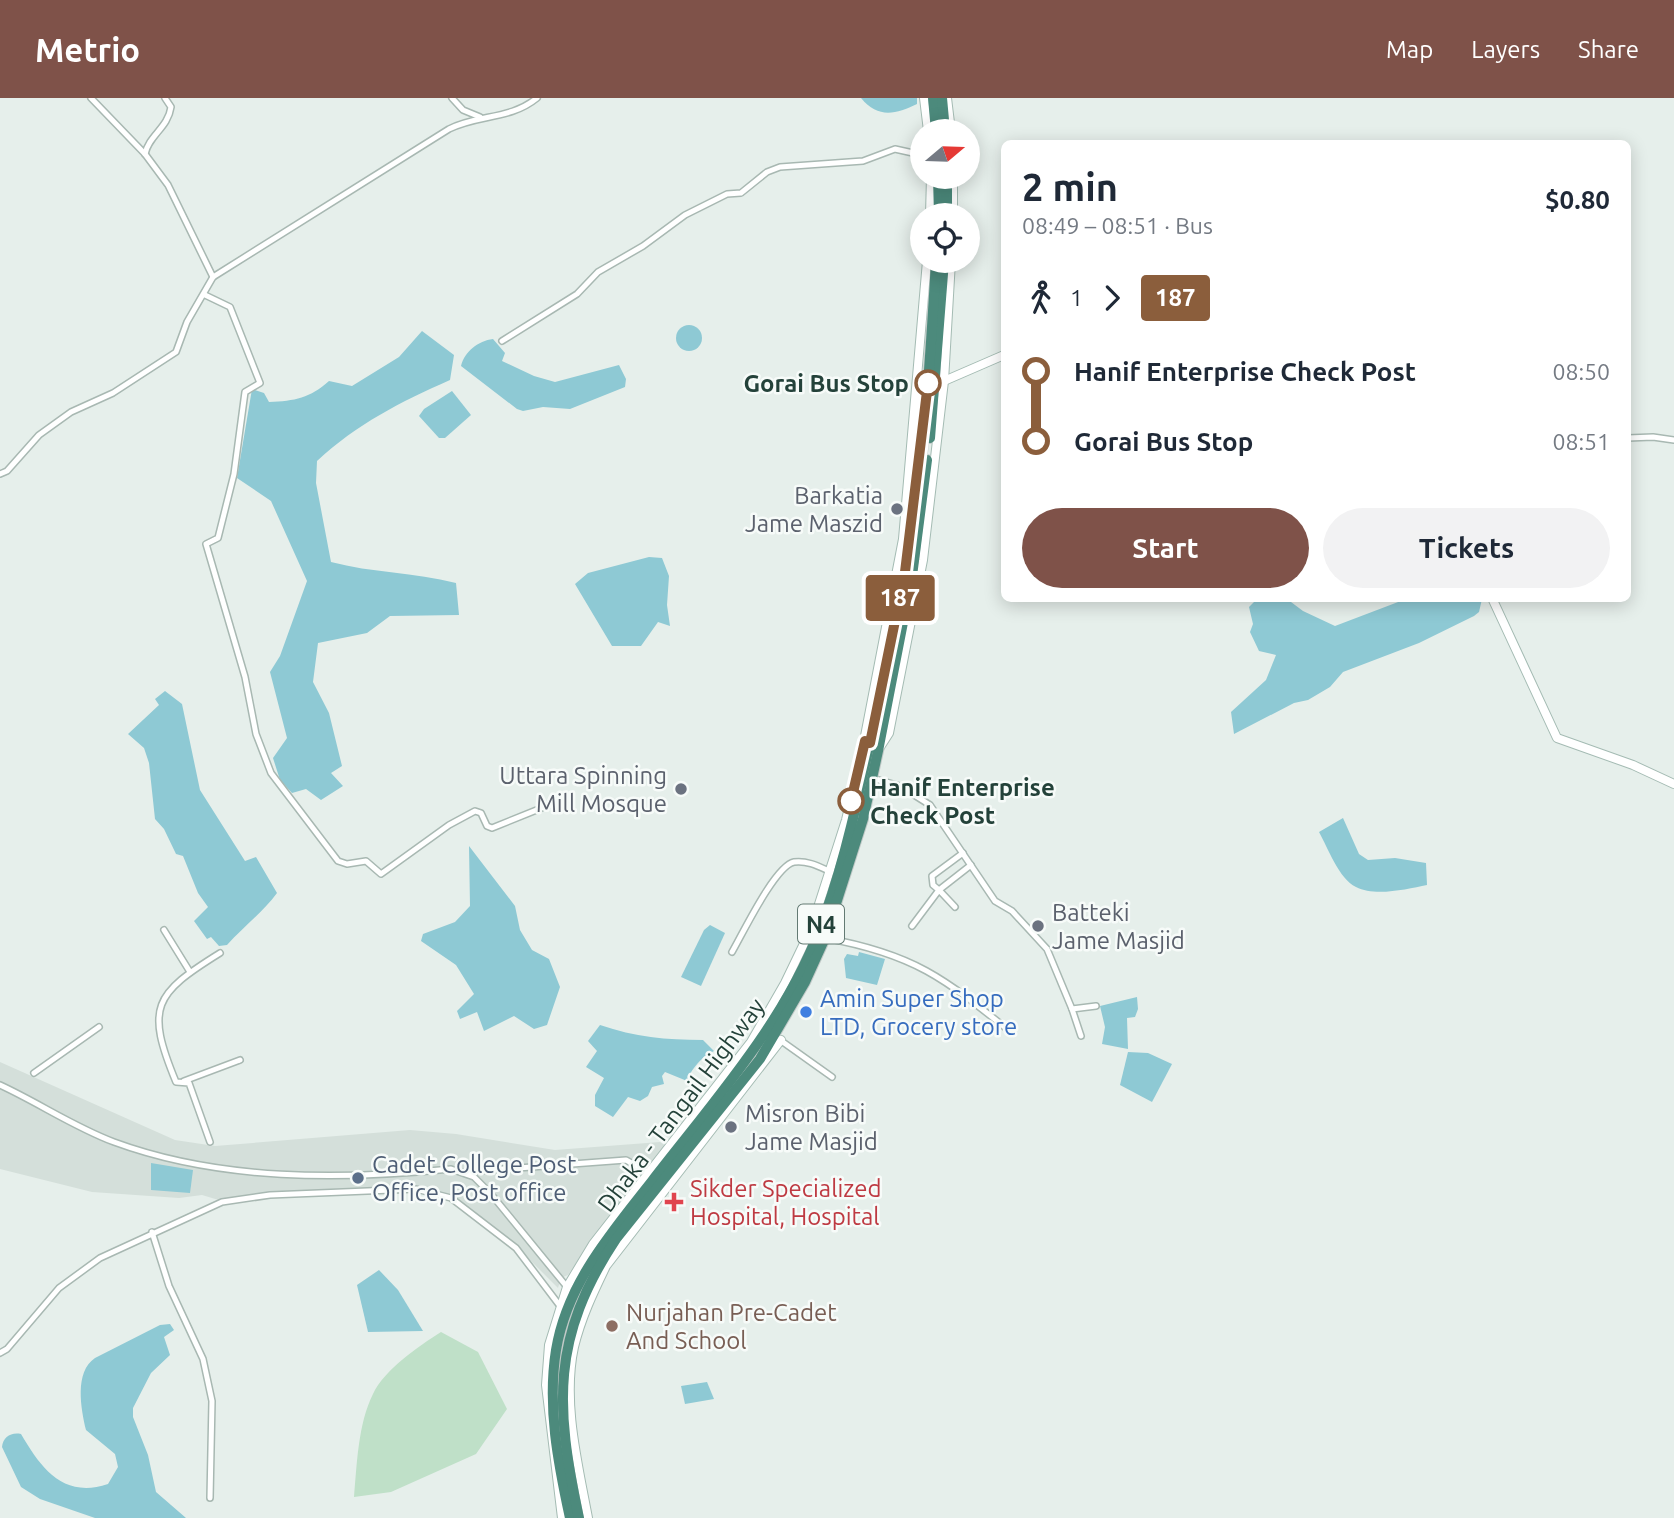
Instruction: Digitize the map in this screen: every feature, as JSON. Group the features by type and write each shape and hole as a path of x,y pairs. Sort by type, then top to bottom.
{"highway":[{"path":"933,98 935,119"},
{"path":"944,98 944,119"},
{"name":"Dhaka - Tangail Highway","path":"579,1518 564,1427 562,1376 570,1333 581,1298 616,1239 778,1038 825,938 863,819 872,778 871,745 905,572 920,470 935,273"},
{"name":"Dhaka - Tangail Highway","path":"570,1518 553,1408 552,1380 560,1330 576,1288 599,1249 651,1175 748,1058 774,1019 816,937 834,873 855,817 912,576 926,473 943,273"}],"main road":[{"path":"924,98 927,119"},
{"path":"944,98 948,119"},
{"path":"871,745 903,538 927,273"},
{"path":"871,745 889,733 923,561 944,381 950,273"},
{"path":"944,381 1001,356"},
{"path":"1494,602 1557,738 1633,765 1674,784"},
{"path":"588,1518 576,1454 571,1395 574,1346 586,1307 606,1266 778,1038"},
{"path":"562,1518 546,1385 549,1345 567,1287 593,1244 651,1175"}],"street":[{"path":"91,98 145,154 168,185 213,277"},
{"path":"145,154 147,145 169,121 171,107 165,98"},
{"path":"452,98 463,110 480,117"},
{"path":"0,474 7,471 39,435 71,412 113,393 176,352 187,322 213,277 347,195 400,158 465,121 480,117 496,118 520,110 537,98"},
{"path":"502,341 577,294 598,272 643,246 685,215 715,199 741,192 767,172 780,167 863,161 895,149 910,152"},
{"path":"205,295 230,307 260,383 245,392 230,499 218,538 206,544 245,677 256,734 271,773 338,861 347,864 366,861 381,874 449,825 475,811 481,813 487,827 492,828 549,805"},
{"path":"1631,438 1674,440"},
{"path":"872,778 900,786 930,805 995,901 1012,911 1047,949 1081,1036"},
{"path":"955,907 933,885 932,876 963,853"},
{"path":"732,952 780,870 795,862 813,864 834,873"},
{"path":"912,926 939,890 971,865"},
{"path":"164,930 190,972"},
{"path":"825,938 895,954 921,966 950,984 1012,1033"},
{"path":"210,1142 195,1093 189,1083 176,1082 164,1053 158,1011 170,988 220,953"},
{"path":"1072,1009 1096,1006"},
{"path":"34,1073 99,1027"},
{"path":"778,1038 832,1077"},
{"path":"184,1082 240,1060"},
{"path":"0,1085 115,1143 196,1164 302,1177 451,1169 461,1172 474,1177 491,1194 567,1287"},
{"path":"461,1172 626,1160 651,1175"},
{"path":"0,1353 7,1349 59,1288 100,1258 222,1202 270,1195 400,1190 429,1192 459,1202 503,1236 560,1306"},
{"path":"152,1233 169,1286 204,1359 212,1401 210,1498"}],"shaded area":[{"path":"0,1062 175,1140 215,1146 410,1130 456,1134 555,1150 660,1142 666,1146 594,1237 568,1275 561,1278 558,1288 504,1234 494,1230 459,1200 430,1190 417,1188 222,1201 202,1195 179,1198 92,1192 0,1169"}],"green space":[{"path":"441,1332 478,1352 507,1409 476,1454 391,1492 354,1497 361,1431 373,1394 385,1376 413,1351"}],"water":[{"path":"861,98 917,98 917,104 888,113 874,109"},
{"path":"689,325 698,329 702,338 698,347 689,351 680,347 676,338 680,329"},
{"path":"422,331 454,355 450,380 363,425 332,448 317,461 316,483 331,562 456,583 459,615 390,616 367,633 318,643 313,682 329,713 342,766 331,773 343,786 321,800 306,789 292,793 280,780 273,758 287,738 270,672 280,656 307,581 271,501 237,478 252,389 264,393 269,402 302,398 329,381 352,386 399,357"},
{"path":"493,339 505,353 502,361 534,376 555,382 619,365 626,379 625,387 570,409 517,409 461,366 473,348"},
{"path":"452,391 471,415 445,438 439,438 419,416 424,409"},
{"path":"649,557 662,558 669,576 667,605 670,626 658,622 641,646 612,646 575,584 588,573"},
{"path":"1254,602 1291,602 1303,611 1335,626 1398,602 1481,602 1479,612 1474,616 1419,643 1343,672 1330,687 1308,700 1294,703 1234,734 1231,712 1266,680 1276,655 1259,651 1250,632 1253,624 1249,607"},
{"path":"165,691 182,704 200,790 245,861 256,857 277,893 227,945 219,946 211,937 207,939 194,921 208,907 198,893 183,856 176,854 164,829 155,819 149,763 144,748 128,734 159,705 155,699"},
{"path":"1343,818 1359,854 1368,860 1395,858 1426,863 1427,885 1382,892 1364,890 1350,883 1339,870 1319,832"},
{"path":"469,846 515,906 520,930 532,950 549,959 560,987 547,1025 534,1029 514,1016 484,1031 477,1012 460,1019 457,1011 474,994 456,965 421,941 423,934 455,922 470,906"},
{"path":"710,925 725,933 701,986 681,977 704,930"},
{"path":"859,952 885,959 877,985 846,978 844,959 847,954 858,956"},
{"path":"1137,997 1138,1009 1135,1017 1127,1018 1128,1049 1102,1044 1105,1027 1100,1006"},
{"path":"600,1025 651,1037 703,1040 714,1051 692,1070 692,1083 665,1072 662,1076 664,1084 652,1087 648,1096 640,1101 628,1097 613,1117 595,1106 595,1095 604,1078 586,1067 597,1051 588,1041"},
{"path":"1128,1052 1148,1053 1172,1064 1152,1102 1120,1085"},
{"path":"151,1163 193,1170 190,1193 151,1190"},
{"path":"379,1270 398,1290 423,1331 368,1332 357,1285"},
{"path":"170,1324 174,1330 164,1337 170,1355 151,1373 133,1408 133,1417 148,1455 156,1492 186,1518 95,1518 40,1499 21,1487 2,1447 6,1438 14,1434 21,1434 45,1469 66,1484 92,1488 108,1484 118,1467 115,1454 86,1430 81,1391 84,1372 95,1358 160,1325"},
{"path":"707,1382 714,1399 685,1404 681,1386"}],"bus line":[{"name":"187","path":"851,801 865,741 870,743 905,572 920,470 928,383"}],"place":[{"name":"Gorai Bus Stop","path":"928,383"},
{"name":"Barkatia Jame Maszid","path":"897,509"},
{"name":"Uttara Spinning Mill Mosque","path":"681,789"},
{"name":"Hanif Enterprise Check Post","path":"851,801"},
{"name":"Batteki Jame Masjid","path":"1038,926"},
{"name":"Amin Super Shop LTD, Grocery store","path":"806,1012"},
{"name":"Misron Bibi Jame Masjid","path":"731,1127"},
{"name":"Cadet College Post Office, Post office","path":"358,1178"},
{"name":"Sikder Specialized Hospital, Hospital","path":"674,1202"},
{"name":"Nurjahan Pre-Cadet And School","path":"612,1326"}]}
